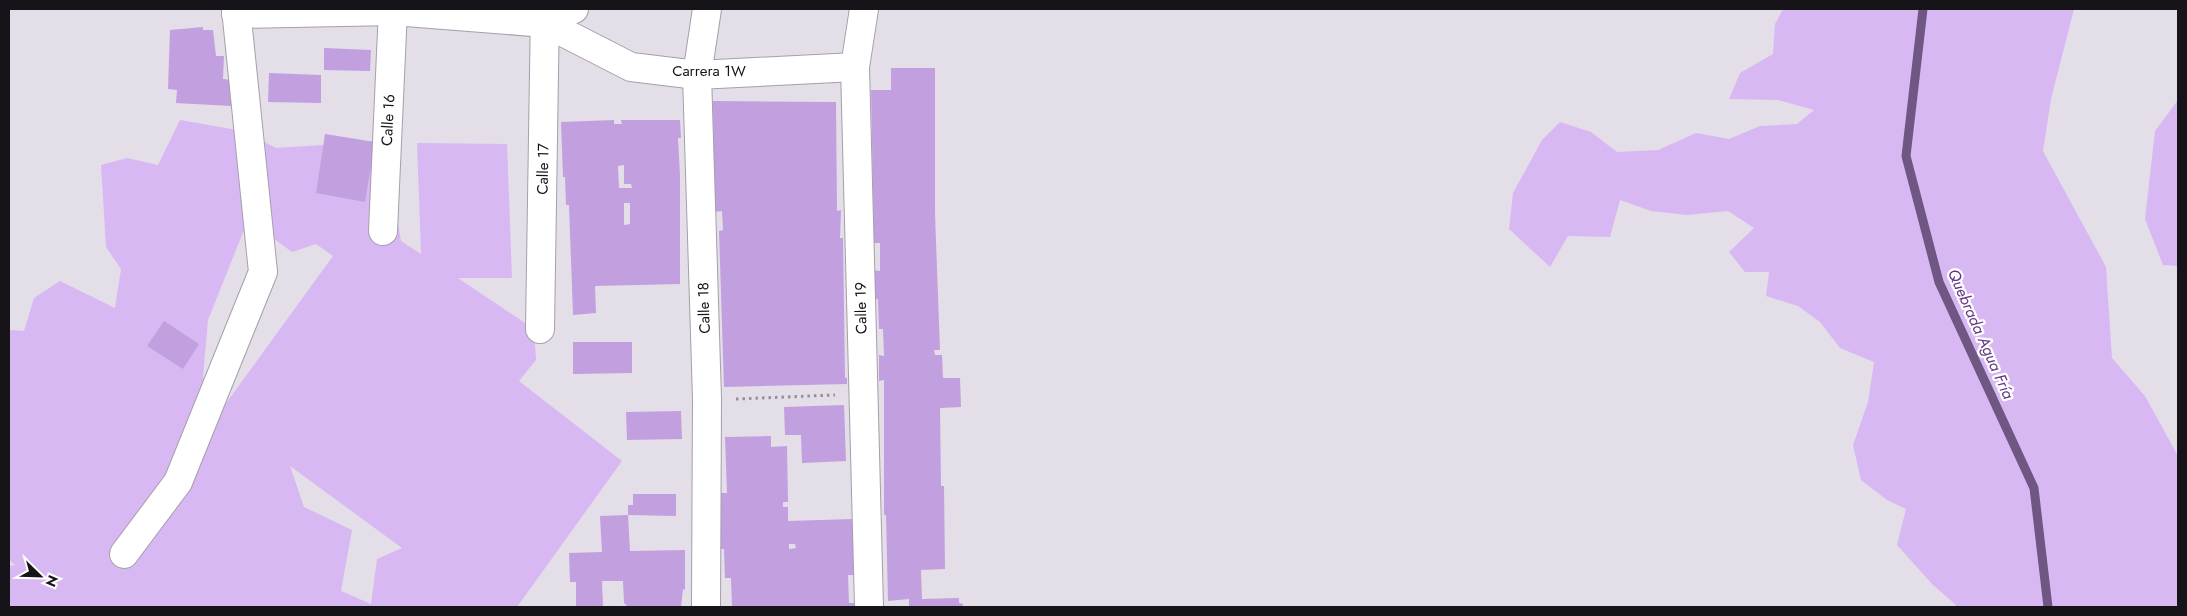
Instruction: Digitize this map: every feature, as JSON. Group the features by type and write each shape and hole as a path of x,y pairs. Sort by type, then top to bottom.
{"street":[{"path":"545,16 574,9"},
{"name":"Calle 18","path":"706,607 707,400 696,75 707,9"},
{"name":"Calle 19","path":"864,9 855,67 869,607"},
{"name":"Carrera 1W","path":"236,12 393,10 545,16 631,68 696,75 855,67"},
{"name":"Calle 16","path":"383,231 393,10"},
{"path":"124,554 178,482 264,272 236,12"},
{"name":"Calle 17","path":"540,329 545,16"}],"path":[{"path":"707,400 863,394"}],"shaded area":[{"path":"1783,9 2074,9 2051,99 2043,151 2106,267 2112,358 2145,396 2178,456 2178,607 1954,607 1956,605 1932,584 1897,545 1906,509 1887,500 1861,480 1853,445 1868,402 1874,362 1840,348 1820,322 1798,306 1766,296 1769,272 1745,272 1729,252 1754,228 1728,211 1687,215 1651,211 1620,200 1610,237 1568,236 1550,267 1509,229 1513,193 1542,140 1560,122 1591,132 1617,152 1658,150 1696,133 1729,139 1760,126 1797,124 1814,110 1778,100 1729,99 1740,73 1773,54 1775,24"},
{"path":"2178,100 2178,266 2163,265 2145,219 2155,131"},
{"path":"180,120 243,131 276,148 322,145 368,157 390,175 401,241 421,254 417,143 507,144 512,278 458,278 534,329 536,360 519,381 622,461 517,607 9,607 9,566 15,565 9,560 9,330 24,331 34,298 60,281 115,308 121,269 106,247 101,165 127,158 158,165","holes":["248,220 292,252 316,244 333,256 224,406 203,377 208,320","290,466 402,548 377,559 371,604 341,591 352,530 304,507"]}],"building":[{"path":"203,27 203,30 213,30 216,56 224,56 223,79 232,80 231,106 176,103 177,90 168,89 170,30"},
{"path":"324,48 371,50 370,71 324,70"},
{"path":"891,68 935,68 935,214 940,350 934,350 935,355 942,355 943,378 960,378 961,407 940,408 941,486 944,486 945,569 921,570 922,599 959,598 959,603 963,604 963,607 909,607 909,599 888,601 886,515 884,515 884,380 879,381 879,355 884,356 883,329 879,329 878,299 872,299 873,270 880,271 880,243 874,243 871,90 891,90"},
{"path":"269,73 321,75 321,103 268,102"},
{"path":"713,101 836,102 837,211 841,210 840,238 843,238 845,378 847,378 847,384 724,387 719,231 723,230 722,211 714,212"},
{"path":"614,120 614,124 622,124 621,120 680,120 681,138 678,138 680,284 595,286 596,313 573,315 569,205 566,205 565,177 563,177 561,122","holes":["624,165 624,184 631,184 632,188 619,188 618,166","624,203 630,203 630,224 624,225"]},
{"path":"325,134 375,142 365,202 316,193"},
{"path":"164,321 199,344 183,369 147,346"},
{"path":"573,342 632,342 632,373 573,374"},
{"path":"844,405 846,461 802,463 801,435 785,435 784,407"},
{"path":"681,411 682,439 627,440 626,412"},
{"path":"771,436 771,447 787,446 788,502 783,502 783,507 788,507 788,521 853,519 854,575 848,575 849,603 854,603 854,607 732,607 731,578 725,578 724,549 720,549 720,493 727,493 725,437","holes":["789,544 795,544 796,548 789,549"]},
{"path":"633,494 676,494 676,516 628,515 628,505 633,505"},
{"path":"628,515 630,551 685,550 685,590 683,589 681,607 628,607 624,603 623,581 602,581 603,607 576,607 576,582 570,582 569,553 602,552 600,516"}],"waterway":[{"name":"Quebrada Agua Fría","path":"1923,9 1906,156 1939,282 2034,488 2048,607"}]}
